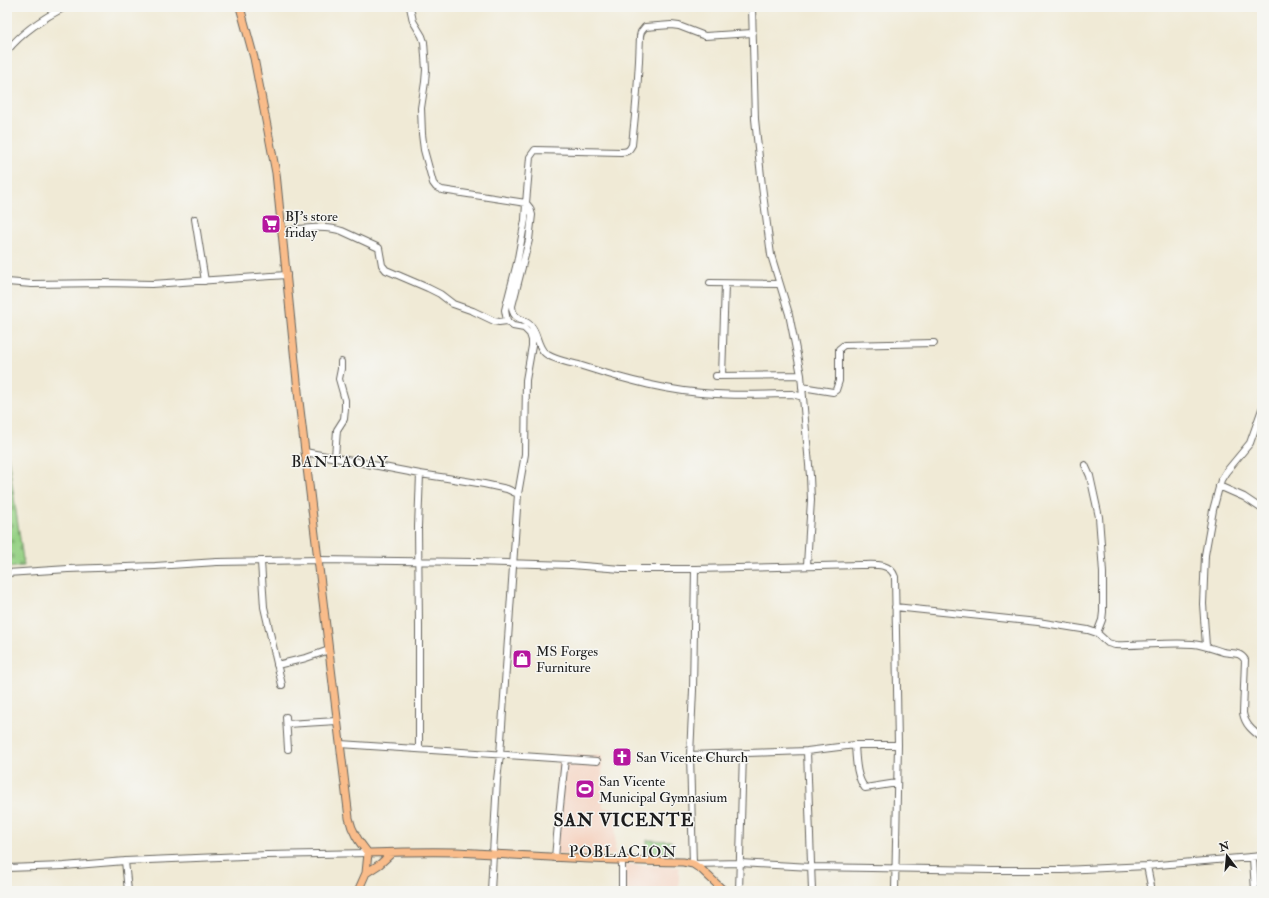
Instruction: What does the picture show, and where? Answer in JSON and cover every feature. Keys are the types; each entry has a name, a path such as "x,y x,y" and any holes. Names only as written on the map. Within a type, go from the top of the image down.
{"main road":[{"path":"240,7 254,58 276,173 305,452 350,825 359,842 368,853 366,873 358,891"},
{"path":"368,853 457,852 492,855 693,864 702,870 724,891"},
{"path":"366,873 380,864 392,853"}],"street":[{"path":"7,52 26,33 53,13 65,7"},
{"path":"410,7 413,21 424,42 426,70 421,108 422,134 424,150 432,183 442,190 526,203 530,208 532,215 530,234 512,311 516,317 531,326 534,330 540,348 549,356 611,376 667,389 717,394 792,394 803,397"},
{"path":"752,7 752,33 755,71 755,119 771,255 789,314 801,376 811,500 807,565"},
{"path":"490,891 518,494 525,454 526,380 532,346 530,334 524,328 513,326 507,321 505,310 517,263 525,220 530,157 535,150 621,152 628,151 630,149 632,145 640,62 640,36 645,27 671,25 679,26 705,36 752,33"},
{"path":"195,219 205,281"},
{"path":"282,231 306,228 337,229 342,231 379,248 382,265 386,270 436,292 453,304 494,321 507,321"},
{"path":"7,282 32,284 105,282 152,284 287,275"},
{"path":"710,282 724,284 780,284"},
{"path":"724,284 719,376 801,376"},
{"path":"802,387 833,392 836,390 840,349 844,345 934,343"},
{"path":"335,458 337,430 344,419 345,409 345,400 339,379 341,362"},
{"path":"1206,646 1204,611 1205,554 1208,533 1219,486 1226,472 1250,443 1262,409"},
{"path":"305,452 420,474 484,484 507,489 518,494"},
{"path":"1085,465 1090,476 1099,517 1101,544 1103,612 1102,620 1097,633"},
{"path":"419,749 418,512 420,474"},
{"path":"1219,486 1244,497 1262,509"},
{"path":"7,573 217,562 319,560 571,565 621,569 695,569 807,565 860,565 890,568 895,577 898,745 895,891"},
{"path":"261,562 264,607 282,685"},
{"path":"695,569 693,690 690,755 693,864 740,863 811,867 1056,870 1147,866 1253,858 1262,856"},
{"path":"895,607 1038,622 1088,630 1097,633 1108,643 1115,645 1133,646 1186,644 1206,646 1238,654 1245,660 1243,702 1244,718 1250,728 1262,738"},
{"path":"277,664 306,658 328,650"},
{"path":"286,717 288,749"},
{"path":"287,724 337,721"},
{"path":"340,744 597,760"},
{"path":"690,755 807,751 855,745 898,745"},
{"path":"855,745 857,769 862,784 865,788 897,783"},
{"path":"807,751 812,891"},
{"path":"739,891 743,753"},
{"path":"556,858 565,759"},
{"path":"7,868 267,855 368,853"},
{"path":"1253,858 1255,891"},
{"path":"125,861 128,891"},
{"path":"622,861 622,891"},
{"path":"1147,866 1152,891"}],"shaded area":[{"path":"559,754 602,756 603,808 616,808 615,855 553,854"},
{"path":"625,864 679,867 679,891 625,891"}],"green space":[{"path":"7,456 24,566 7,568"},
{"path":"647,840 671,841 670,853 647,852"}],"place":[{"name":"BJ's store friday","path":"271,224"},
{"name":"MS Forges Furniture","path":"522,659"},
{"name":"San Vicente Church","path":"622,757"},
{"name":"San Vicente Municipal Gymnasium","path":"585,789"}],"district":[{"name":"BANTAOAY","path":"340,461"},
{"name":"SAN VICENTE","path":"624,820"},
{"name":"POBLACION","path":"623,851"}]}
